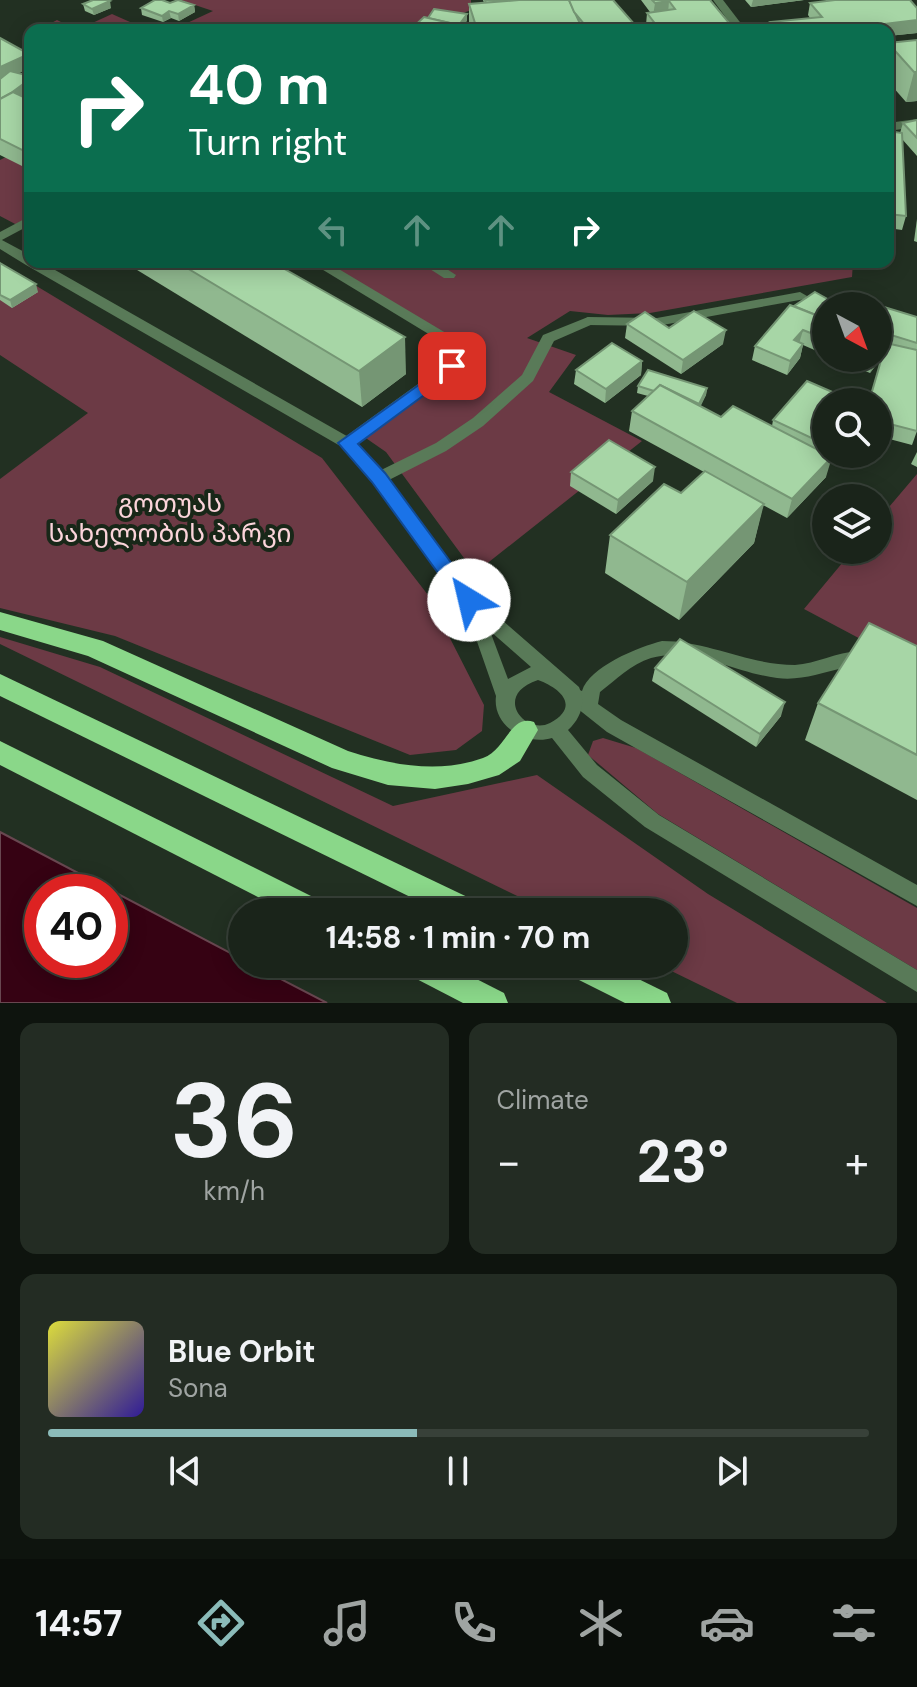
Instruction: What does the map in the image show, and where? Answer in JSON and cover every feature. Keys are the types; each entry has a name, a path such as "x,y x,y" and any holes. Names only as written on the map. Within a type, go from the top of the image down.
{"highway":[{"path":"0,621 94,648 341,760 378,773 416,780 446,778 479,770 509,756 525,730"},
{"path":"0,684 441,898"},
{"path":"0,752 287,898"},
{"path":"444,978 493,1003"},
{"path":"605,978 656,1003"}],"street":[{"path":"718,0 736,24"},
{"path":"894,126 917,123"},
{"path":"0,237 24,223"},
{"path":"0,243 24,258"},
{"path":"41,268 347,443 379,478 473,605 614,726 917,896"},
{"path":"327,268 456,345 459,355 452,366 347,443"},
{"path":"437,268 449,275"},
{"path":"379,478 441,447 478,422 528,378 548,338 588,321 657,322 800,296"},
{"path":"473,605 505,696 505,710 512,722 525,730 541,733 557,730 569,721 591,688 641,654 669,646 769,669 796,672 847,658 879,660 891,665"},
{"path":"505,696 511,684 523,676 538,673 553,676"},
{"path":"557,730 590,771 652,821 917,982"}],"green space":[{"path":"180,0 471,0 471,10 438,23 185,24 213,11"},
{"path":"112,14 134,24 90,24"},
{"path":"24,148 24,223 19,226 0,216 0,160"},
{"name":"გოთუას სახელობის პარკი","path":"0,264 322,458 428,595 484,705 482,731 456,750 410,755 115,636 0,608 0,479 88,413 0,355"},
{"path":"327,268 853,268 852,277 650,313 608,315 570,311 527,338 576,355 549,392 642,441 475,573 386,452 360,434 452,366 456,345"},
{"path":"917,474 917,669 804,609 841,564 892,564 892,503"},
{"path":"0,637 100,667 393,806 537,775 708,894 887,1003 737,1003 686,978 688,898 521,898 0,644"},
{"path":"603,738 636,748 917,908 917,970 658,814 588,755 593,741"}],"shaded area":[{"path":"0,832 80,874 24,874 24,978 128,978 128,899 228,952 228,978 279,978 327,1003 0,1003"}],"building":[{"path":"93,0 110,1 92,9 83,4"},
{"path":"155,0 170,3 178,0 194,5 178,14 169,11 162,16 141,8"},
{"path":"485,0 519,0 486,3"},
{"path":"569,0 580,24 475,23 469,4"},
{"path":"569,0 613,0 634,24 584,24"},
{"path":"652,0 710,0 730,24 655,24 647,13 675,9 669,1 655,3"},
{"path":"910,0 917,8 917,20 884,24 770,22 822,17 810,3"},
{"path":"434,9 467,14 460,24 428,18"},
{"path":"424,17 454,24 416,24"},
{"path":"0,38 24,51 24,56 0,67"},
{"path":"917,40 917,72 894,50 894,42"},
{"path":"10,71 24,74 24,83 0,99 0,79"},
{"path":"13,92 24,97 24,151 0,139 0,99"},
{"path":"917,120 917,138 903,123"},
{"path":"894,132 902,133 906,216 894,215"},
{"path":"0,263 36,284 10,300 0,295"},
{"path":"187,268 283,268 405,337 359,371"},
{"path":"812,294 812,313 794,306"},
{"path":"790,305 812,314 812,334 803,330 794,340 803,344 790,361 755,346"},
{"path":"892,309 917,317 917,343 892,335"},
{"path":"694,311 726,330 683,360 627,324 645,312 669,328"},
{"path":"612,343 642,361 606,389 576,370"},
{"path":"892,344 917,350 917,431 892,425 892,388 873,388 878,372 892,372"},
{"path":"648,370 707,388 699,404 660,385 654,391 638,386"},
{"path":"807,381 823,388 812,388 812,438 773,420"},
{"path":"660,385 721,417 733,406 812,447 812,468 822,468 792,499 632,411"},
{"path":"609,440 655,467 618,500 571,472"},
{"path":"705,471 764,504 687,582 610,535 664,484 681,493"},
{"path":"869,623 917,646 917,755 818,703"},
{"path":"680,639 785,702 760,734 655,668"}],"route":[{"path":"452,366 347,443 379,478 469,600"}]}
